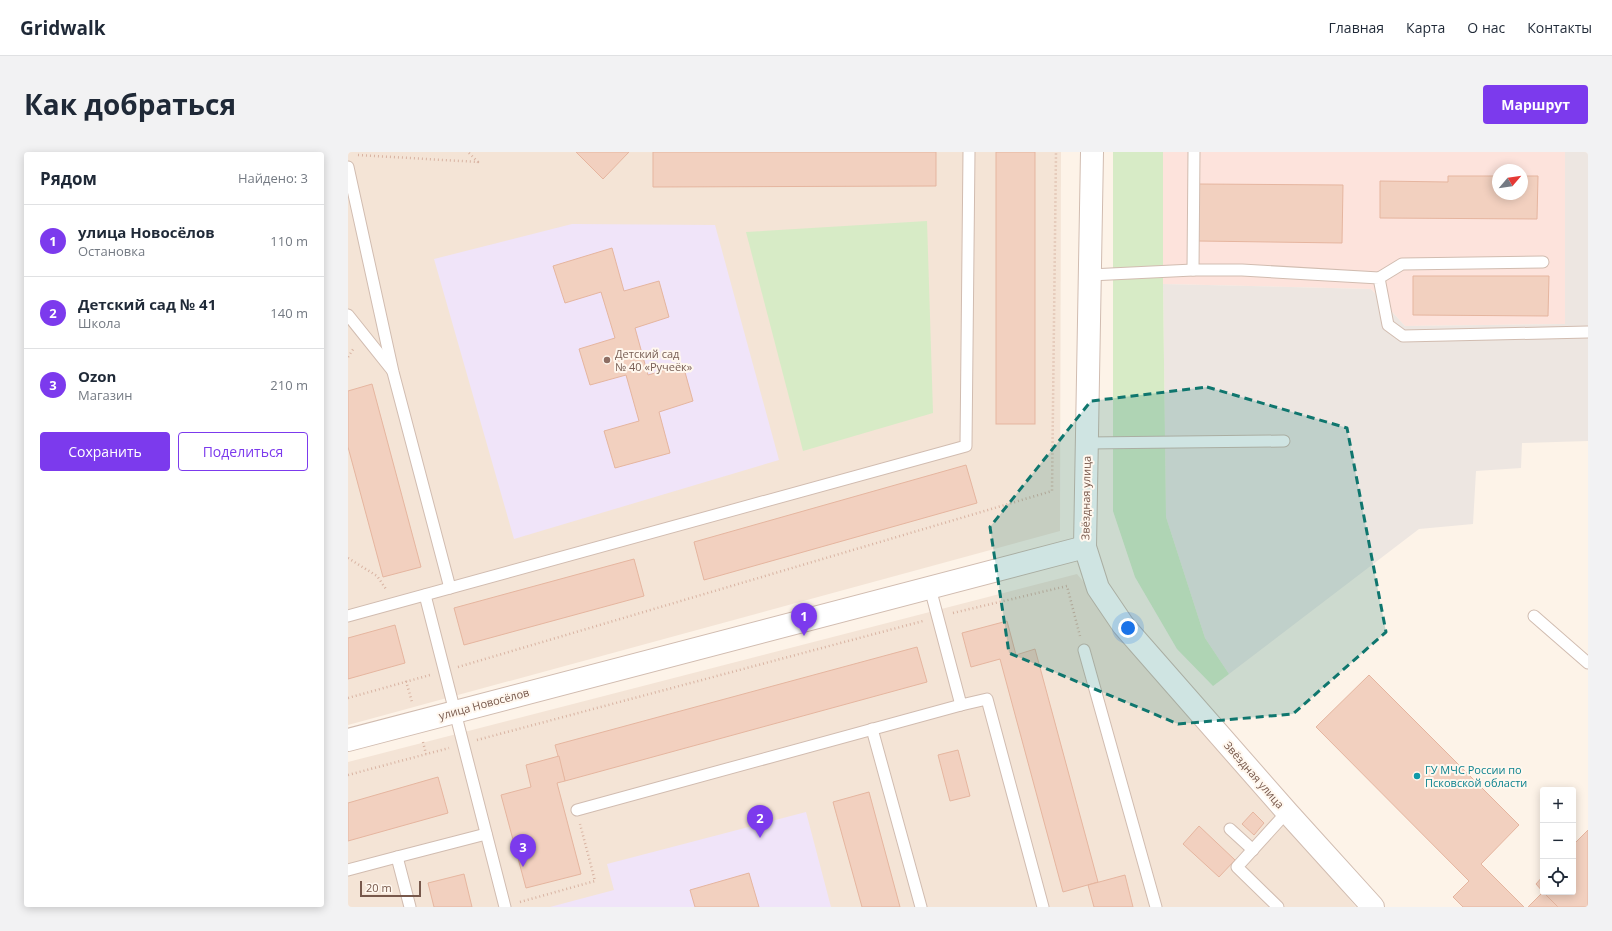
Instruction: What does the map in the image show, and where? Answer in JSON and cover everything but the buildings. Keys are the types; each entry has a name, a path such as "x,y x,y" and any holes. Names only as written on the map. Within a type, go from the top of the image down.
{"street":[{"name":"Звёздная улица","path":"1092,152 1085,547 1098,588 1123,625 1365,902"},
{"name":"улица Новосёлов","path":"348,740 1085,547"}],"lane":[{"path":"348,616 966,446 969,152"},
{"path":"1193,270 1194,152"},
{"path":"348,167 393,372 450,588"},
{"path":"1090,275 1193,270 1242,270 1379,278 1402,264 1542,262"},
{"path":"1379,278 1388,325 1403,336 1588,332"},
{"path":"348,315 393,372"},
{"path":"1087,443 1284,441"},
{"path":"930,588 961,705"},
{"path":"425,595 505,907"},
{"path":"1534,616 1588,663"},
{"path":"1084,650 1156,907"},
{"path":"577,810 987,699 1043,907"},
{"path":"872,729 921,907"},
{"path":"1278,907 1237,867 1287,812"},
{"path":"1230,829 1253,850"},
{"path":"348,870 486,834"},
{"path":"397,857 410,907"}],"path":[{"path":"356,154 478,162 468,152"},
{"path":"348,698 445,671 1052,491 1056,152"},
{"path":"348,558 377,576 397,603"},
{"path":"348,775 938,617 1067,586 1084,650"},
{"path":"505,907 595,881 577,810"}],"highlighted area":[{"path":"1207,387 1347,428 1386,632 1293,714 1178,724 1009,653 990,527 1091,401"}],"shaded area":[{"path":"348,152 1061,152 1060,531 348,725"},
{"path":"1163,152 1565,152 1565,324 1405,326 1371,289 1163,284"},
{"path":"1565,152 1588,152 1588,441 1522,443 1521,468 1476,471 1473,524 1419,529 1229,674 1205,638 1166,517 1163,284 1371,289 1405,326 1565,324"},
{"name":"Детский сад № 40 «Ручеёк»","path":"572,224 715,225 779,460 514,539 434,259"},
{"path":"1077,574 1356,907 348,907 348,762"},
{"path":"806,812 831,907 550,907 614,890 607,864"}],"green space":[{"path":"1113,152 1163,152 1166,517 1205,638 1229,674 1213,686 1177,649 1135,577 1113,511"},
{"path":"927,221 933,413 803,451 746,232"}],"place":[{"name":"Детский сад № 40 «Ручеёк»","path":"607,360"},
{"name":"улица Новосёлов","path":"804,636"},
{"name":"ГУ МЧС России по Псковской области","path":"1417,776"},
{"name":"Детский сад № 41","path":"760,838"},
{"name":"Ozon","path":"523,867"}]}
